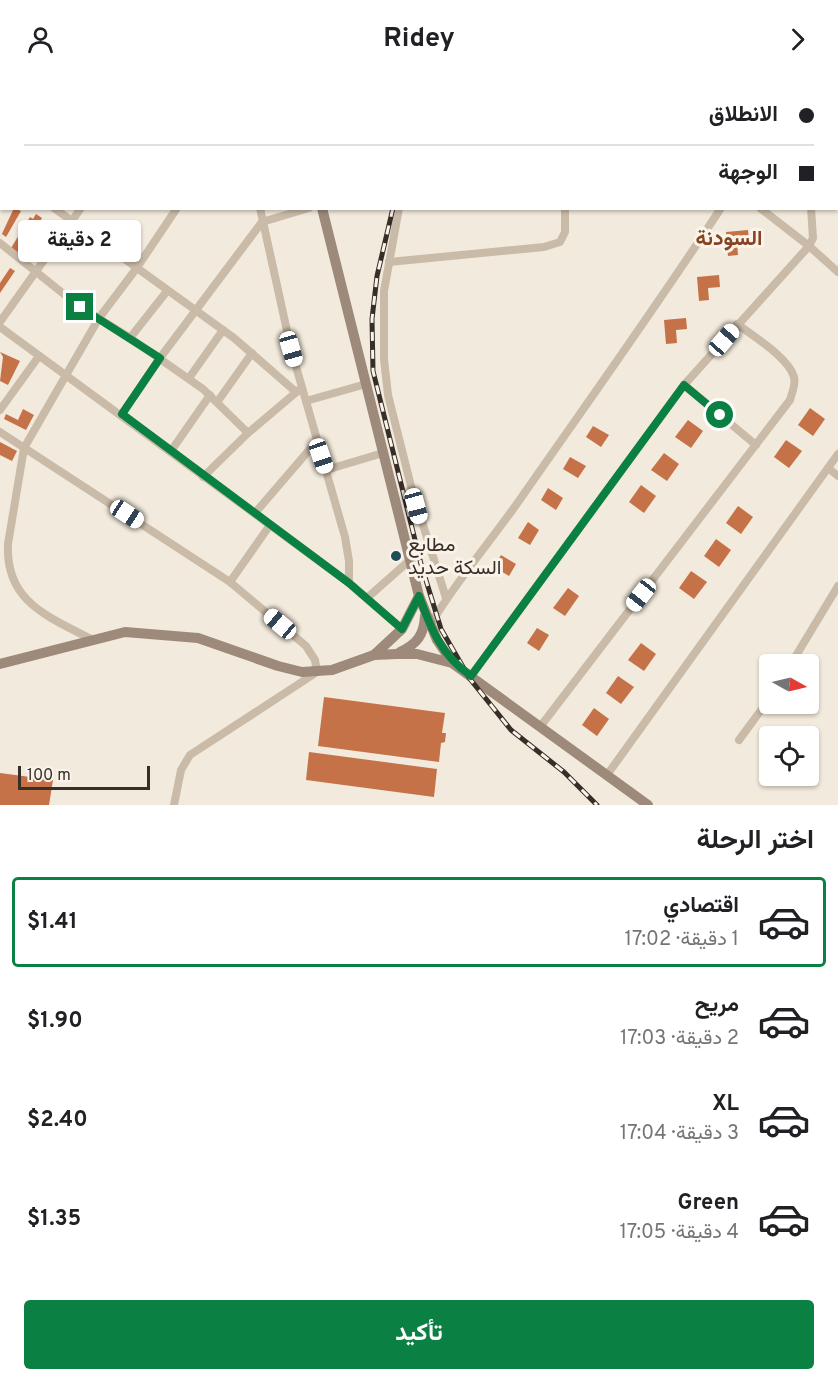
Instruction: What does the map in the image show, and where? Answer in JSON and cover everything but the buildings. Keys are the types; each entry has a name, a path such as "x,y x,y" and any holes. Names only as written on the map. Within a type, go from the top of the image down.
{"street":[{"path":"56,210 223,330 299,389"},
{"path":"80,210 34,271 0,324 39,356 122,414 203,477 349,583 402,629"},
{"path":"93,640 28,604 12,578 7,558 8,544 24,448 99,318 136,269 176,210"},
{"path":"260,210 299,389 306,401 345,537 350,561 349,583"},
{"path":"122,414 160,358 262,222 302,210"},
{"path":"322,210 419,596 430,625 452,663"},
{"path":"399,210 388,262 382,324 388,395 425,538 446,598"},
{"path":"388,262 544,247 560,242 565,232 565,210"},
{"path":"430,625 446,598 517,503 646,320 720,210"},
{"path":"763,210 838,272"},
{"path":"471,676 684,385 809,246 813,238 811,210"},
{"path":"0,244 80,307 189,378 218,401 248,433"},
{"path":"130,338 167,291"},
{"path":"540,726 790,400 795,384 794,374 777,354 738,324"},
{"path":"189,378 223,330"},
{"path":"218,401 252,353"},
{"path":"0,410 39,356"},
{"path":"306,401 366,384"},
{"path":"684,385 756,445"},
{"path":"203,477 248,433 299,389"},
{"path":"171,451 210,395"},
{"path":"0,432 230,582 306,646 315,660 317,672"},
{"path":"255,513 316,442"},
{"path":"326,470 383,453"},
{"path":"607,776 838,454"},
{"path":"828,468 838,476"},
{"path":"230,582 270,525"},
{"path":"367,598 410,560"},
{"path":"797,654 838,586"},
{"path":"374,656 402,629 419,596"},
{"path":"397,654 417,642 424,627 425,613"},
{"path":"0,664 125,632 198,638 278,666 317,672 342,667 374,656 417,654 452,663 648,805"},
{"path":"174,805 181,770 190,755 317,672"},
{"path":"739,740 759,713"}],"railway":[{"path":"393,210 377,276 372,319 373,371 421,564 441,629 470,679 511,730 564,772 597,805"}],"place":[{"name":"مطابع السكة حديد","path":"396,556"}],"district":[{"name":"السودنة","path":"729,238"}],"route":[{"path":"80,307 160,358 122,414 203,477 349,583 402,629 419,596 430,625 445,653 452,663 471,676 684,385 720,415"}]}
